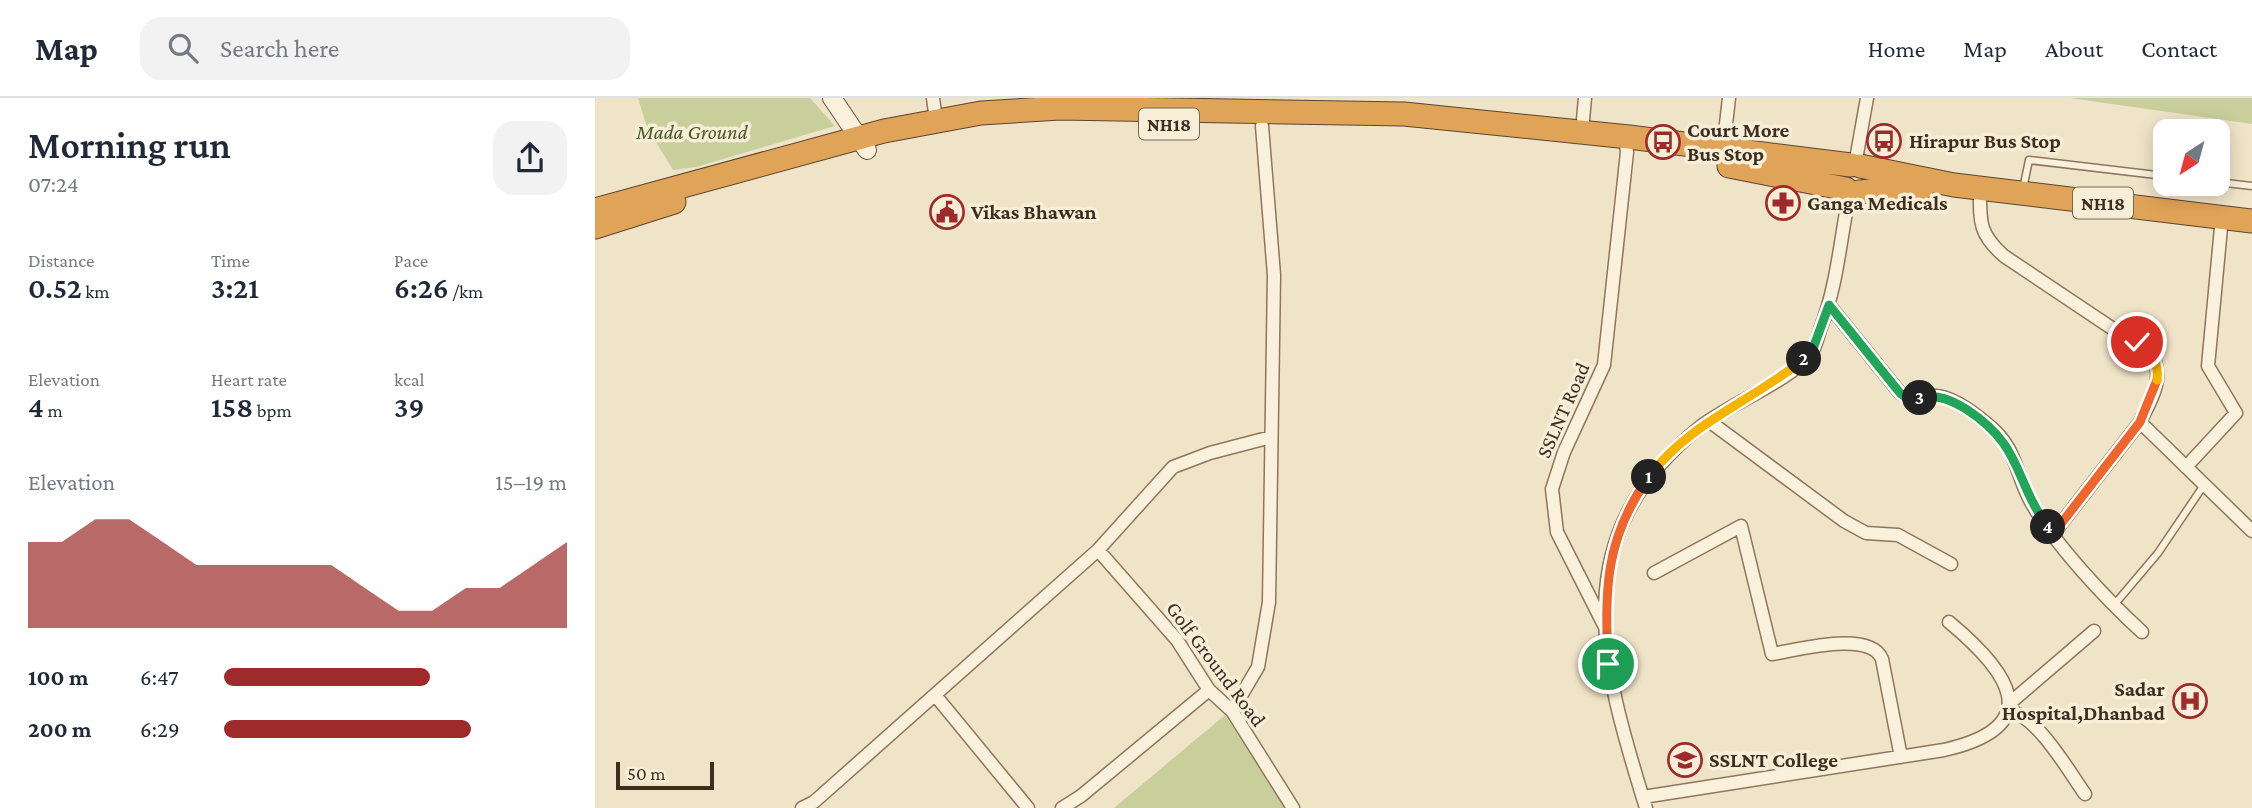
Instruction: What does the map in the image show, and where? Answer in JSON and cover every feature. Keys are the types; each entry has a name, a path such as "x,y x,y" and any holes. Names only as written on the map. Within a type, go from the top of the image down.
{"highway":[{"name":"NH18","path":"595,227 863,144 935,109 1060,108 1404,114 1583,131 1626,144 1851,190 1954,185"},
{"name":"NH18","path":"595,210 863,144 1043,122 1261,112 1429,130 1723,150 1855,165 1954,185 2252,221"},
{"path":"1851,190 1842,174 1855,165"}],"street":[{"path":"832,98 863,144"},
{"path":"1583,131 1585,98"},
{"path":"1723,150 1728,98"},
{"path":"1855,165 1867,98"},
{"path":"1232,711 1258,667 1269,602 1274,275 1261,112"},
{"name":"SSLNT Road","path":"1607,631 1557,531 1552,489 1560,461 1605,365 1626,144"},
{"path":"1980,188 1980,224 1986,240 2004,256 2152,355 2157,365 2157,384 2140,422 2053,534"},
{"path":"1851,190 1843,215 1837,278 1811,354 1709,421 1661,460 1629,507 1609,566 1605,597 1613,700 1645,802 1944,750 1975,741 2006,718 2010,707 2094,631"},
{"path":"2186,467 2236,413 2208,366 2222,217"},
{"path":"1829,305 1900,393 1914,400 1937,396 1948,400 2001,436 2018,464 2030,500 2053,534 2114,605 2143,632"},
{"path":"1709,421 1844,521 1866,533 1898,535 1951,564"},
{"path":"2140,422 2252,531"},
{"path":"802,808 814,802 1098,550 1173,467 1210,453 1271,437"},
{"path":"1654,573 1741,526 1772,654 1856,642 1876,649 1882,659 1901,757"},
{"name":"Golf Ground Road","path":"1098,550 1177,639 1209,690 1232,711 1293,808"},
{"path":"1949,622 1990,662 2010,707 2039,732 2085,794"},
{"path":"1062,808 1081,796 1209,690"},
{"path":"935,695 1028,808"}],"lane":[{"path":"2023,193 2029,160 2153,175"},
{"path":"2230,183 2252,186"},
{"path":"2114,605 2158,554 2204,485"}],"green space":[{"name":"Mada Ground","path":"638,98 810,98 835,126 696,167 673,170 647,127"},
{"path":"2070,98 2252,98 2252,124"},
{"path":"1225,715 1285,808 1114,808"}],"place":[{"name":"Hirapur Bus Stop","path":"1884,141"},
{"name":"Court More Bus Stop","path":"1663,142"},
{"name":"Ganga Medicals","path":"1783,203"},
{"name":"Vikas Bhawan","path":"947,212"},
{"name":"Sadar Hospital,Dhanbad","path":"2190,701"},
{"name":"SSLNT College","path":"1685,760"}],"route":[{"path":"1608,664 1605,597 1609,566 1617,535 1629,507 1661,460 1704,425 1793,369 1811,354 1829,305 1900,393 1914,400 1937,396 1948,400 1963,407 2001,436 2018,464 2030,500 2053,534 2140,422 2154,394 2157,365 2152,355 2137,342"}]}
